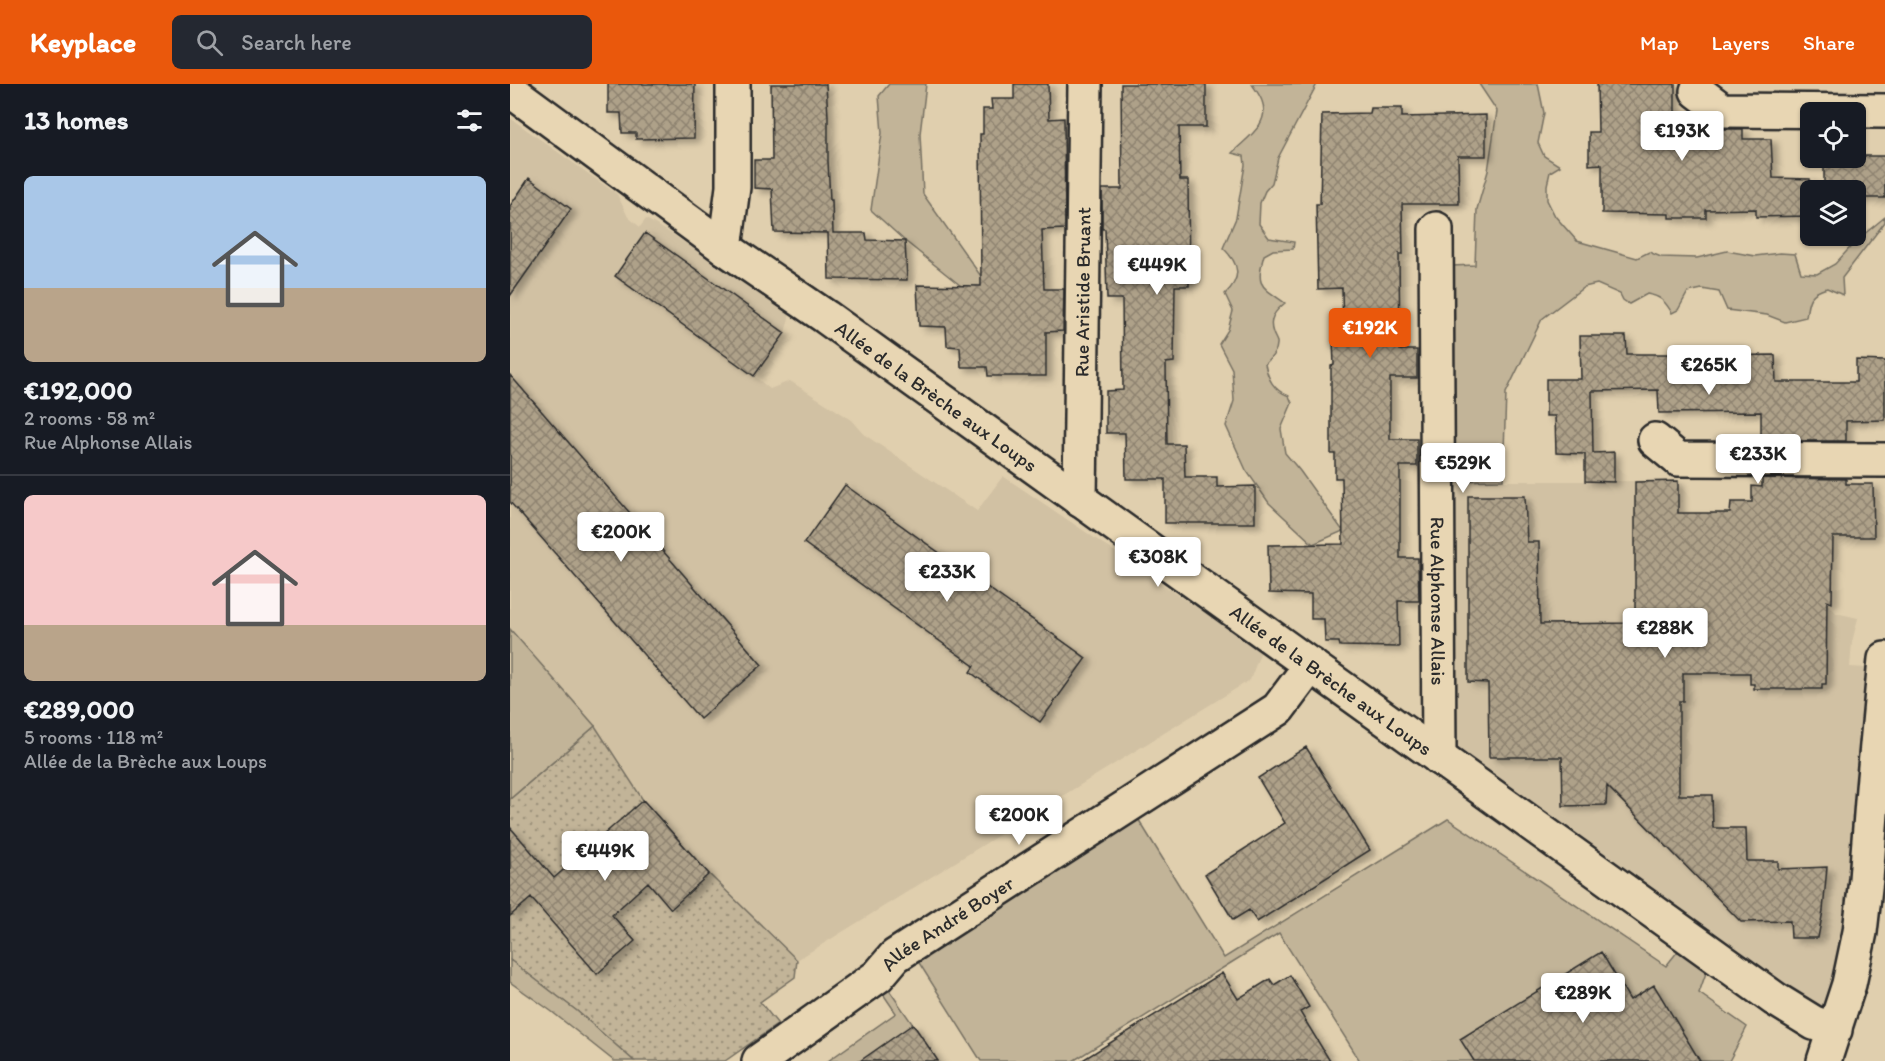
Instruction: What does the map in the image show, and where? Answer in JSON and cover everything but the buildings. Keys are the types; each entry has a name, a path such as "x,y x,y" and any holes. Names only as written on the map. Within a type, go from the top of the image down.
{"street":[{"path":"725,248 733,188 733,84"},
{"name":"Rue Aristide Bruant","path":"1080,500 1085,84"},
{"name":"Allée de la Brèche aux Loups","path":"510,90 725,248 825,317 1775,999 1814,1023 1835,1030"},
{"path":"1697,91 1722,110 1885,111"},
{"name":"Rue Alphonse Allais","path":"1436,229 1438,758"},
{"path":"1655,440 1678,459 1885,460"},
{"path":"1824,1061 1874,914 1885,659"},
{"name":"Allée André Boyer","path":"759,1061 878,976 895,956 1278,709 1311,665"}],"shaded area":[{"path":"889,84 926,84 920,134 923,194 1009,316 961,286 871,210 882,133 879,96"},
{"path":"1252,84 1317,84 1278,158 1272,183 1265,191 1260,203 1259,224 1269,238 1294,242 1293,249 1273,250 1264,255 1260,273 1265,289 1285,303 1275,312 1272,319 1271,324 1277,345 1274,354 1265,364 1272,383 1279,391 1289,396 1292,403 1281,429 1285,453 1343,531 1313,544 1269,503 1246,470 1226,426 1234,401 1232,369 1219,344 1228,330 1233,311 1225,294 1234,282 1237,271 1233,260 1223,248 1236,218 1245,165 1244,156 1232,153 1255,131 1263,117 1262,101"},
{"path":"1479,84 1538,84 1544,113 1538,143 1544,156 1560,166 1550,172 1547,200 1555,216 1577,241 1637,258 1649,252 1661,257 1697,258 1727,251 1755,256 1795,254 1801,273 1817,274 1835,264 1852,246 1866,246 1866,233 1885,217 1885,222 1842,278 1843,295 1827,288 1816,292 1810,298 1806,317 1785,322 1767,315 1727,310 1719,292 1702,289 1688,292 1678,310 1672,313 1662,300 1652,295 1647,294 1629,304 1620,294 1597,284 1584,287 1542,319 1506,393 1503,480 1453,481 1452,266 1475,265 1477,209 1488,171 1497,111"},
{"path":"510,118 617,194 628,217 640,227 646,219 672,234 790,314 785,333 754,376 770,389 790,381 852,420 865,435 977,511 1003,476 1261,651 1250,680 797,960 709,874 643,800 595,726 510,629"},
{"path":"1453,481 1678,481 1679,513 1730,513 1730,502 1743,502 1744,523 1822,596 1836,613 1858,618 1852,642 1850,667 1882,669 1835,1030 1439,758"},
{"path":"510,629 595,726 510,799"},
{"path":"595,726 643,800 709,874 797,960 795,977 760,1002 778,1024 725,1061 634,1061 577,1011 510,960 510,799"},
{"path":"1137,817 1224,958 1448,819 1666,966 1678,951 1707,970 1699,993 1747,1027 1729,1061 1360,1061 1279,933 1073,1061 981,1061 916,958"},
{"path":"510,960 577,1011 634,1061 614,1061 510,982"},
{"path":"889,990 938,1061 828,1061 896,1013 883,994"}]}
